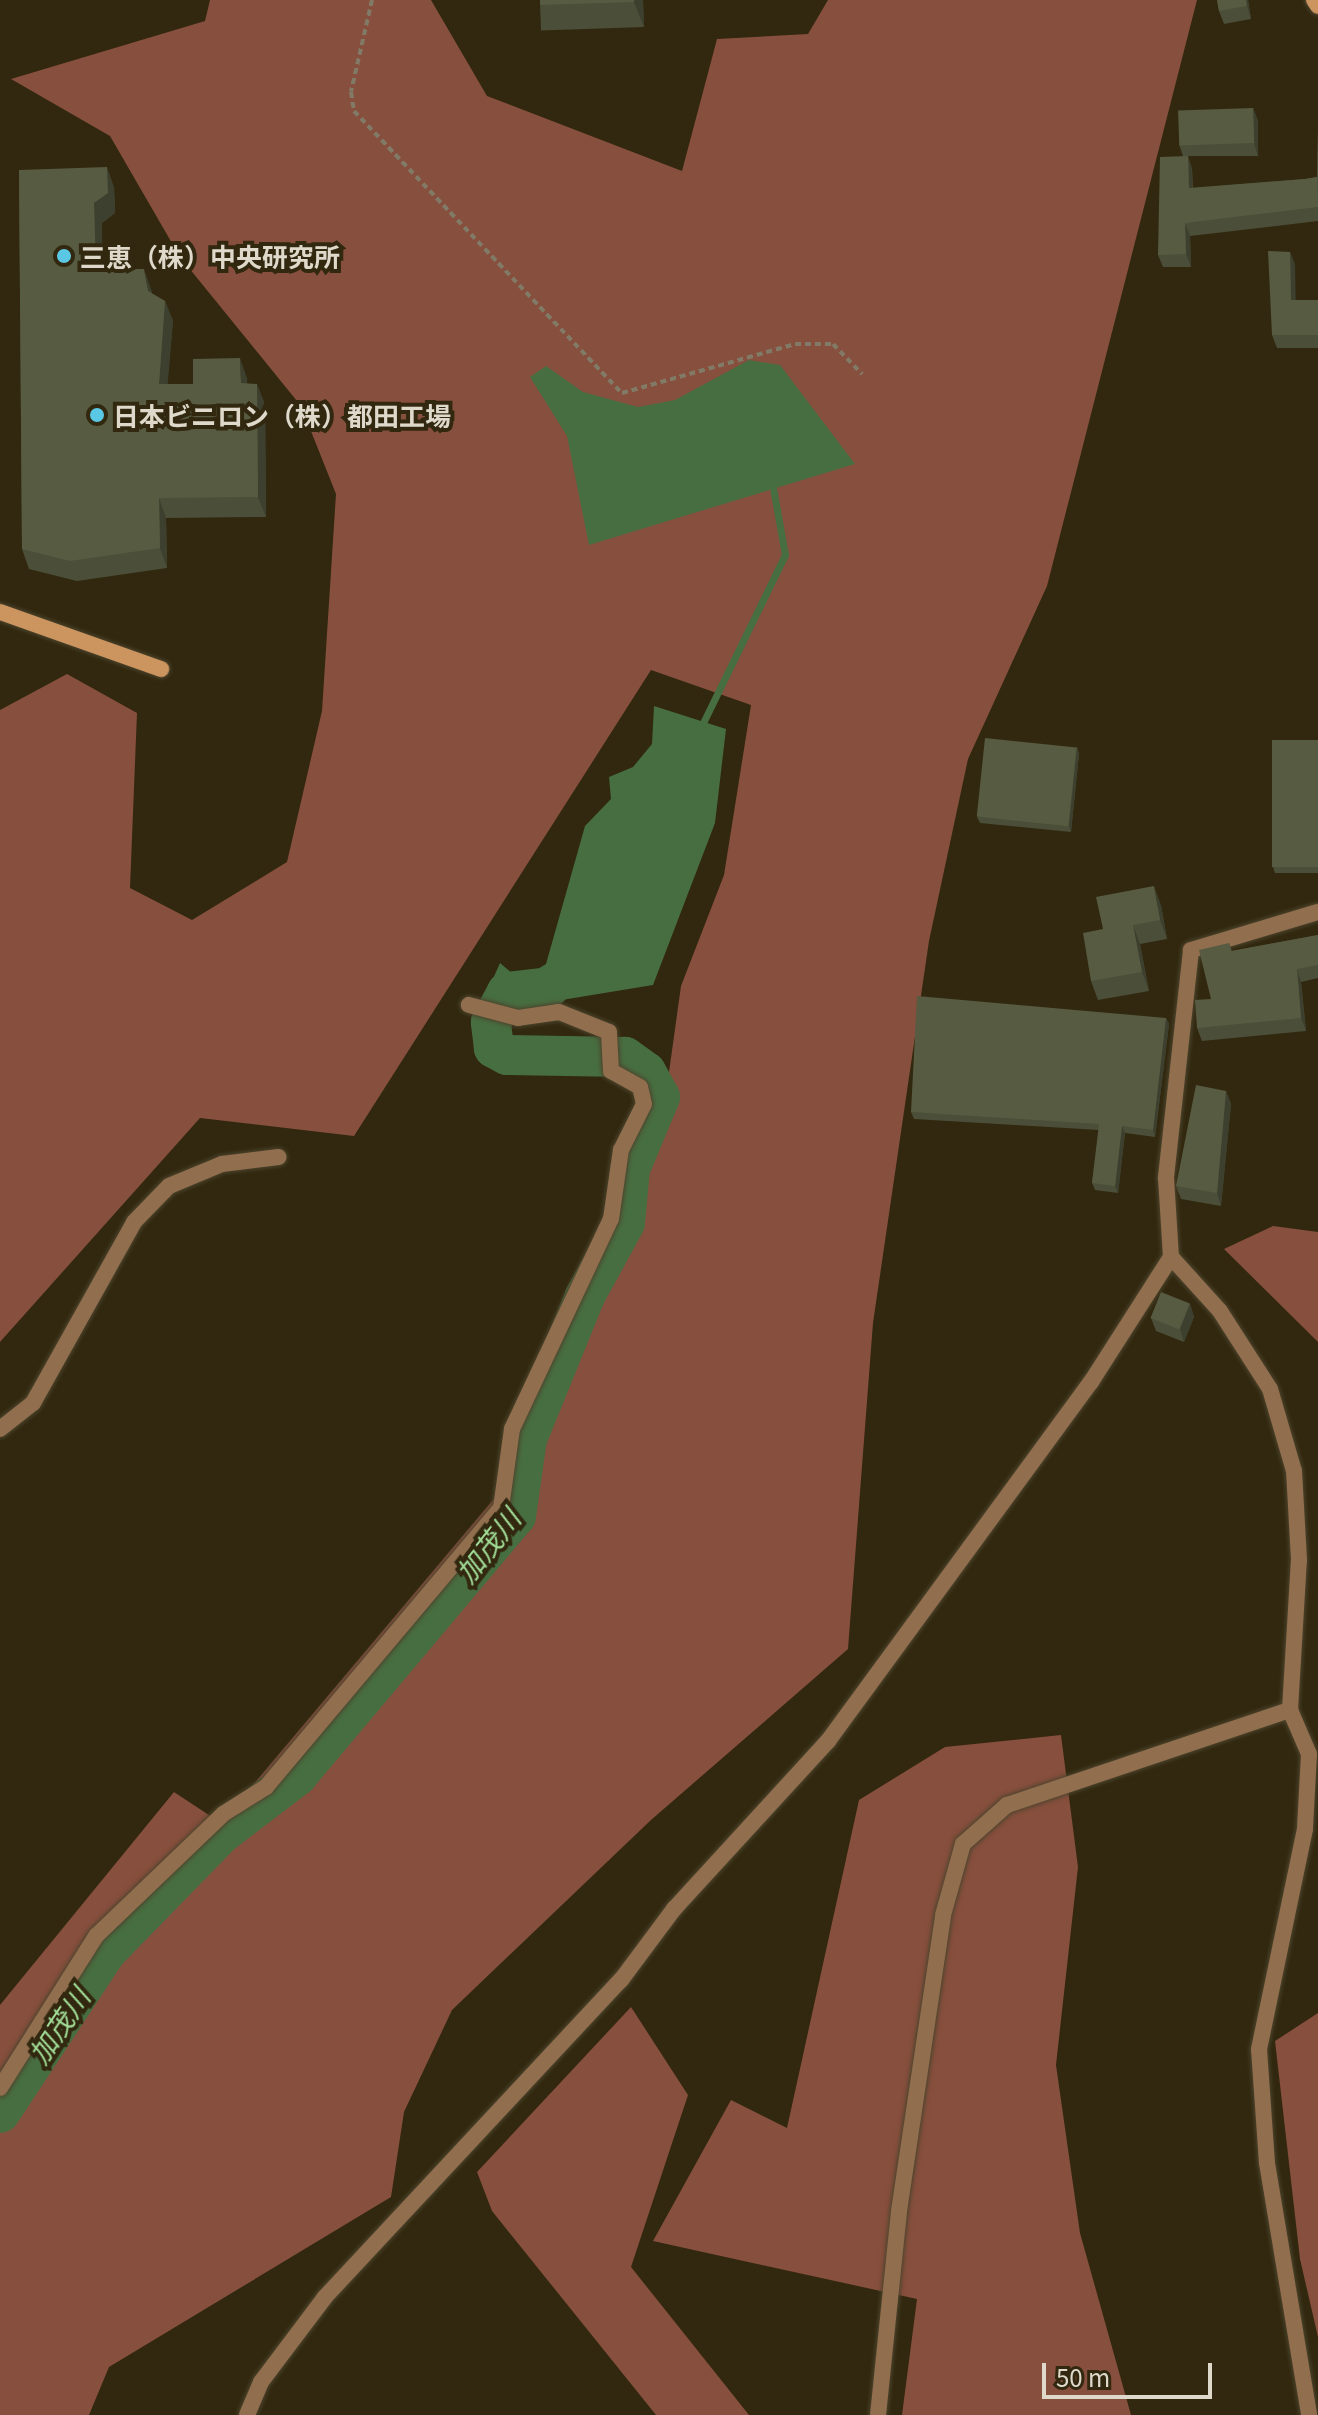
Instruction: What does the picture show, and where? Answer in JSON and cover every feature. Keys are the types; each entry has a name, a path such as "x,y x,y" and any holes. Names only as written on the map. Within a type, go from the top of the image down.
{"street":[{"path":"1314,0 1318,6"},
{"path":"0,612 161,669"},
{"path":"247,2415 261,2382 325,2297 621,1980 674,1909 828,1741 1091,1382 1171,1257 1166,1177 1191,950 1318,912"},
{"path":"0,2088 96,1936 223,1814 266,1787 501,1508 512,1429 611,1219 621,1150 644,1104 640,1087 611,1071 609,1032 559,1012 518,1018 469,1005"},
{"path":"0,1429 33,1403 134,1222 169,1186 222,1164 279,1157"},
{"path":"1171,1257 1220,1311 1270,1389 1294,1471 1299,1560 1290,1710 1309,1754 1305,1829 1259,2049 1267,2163 1309,2415"},
{"path":"878,2415 899,2211 943,1915 963,1844 1007,1805 1290,1710"}],"path":[{"path":"372,0 351,92 354,111 622,393 795,344 833,344 862,374"}],"shaded area":[{"path":"210,0 431,0 487,96 682,171 717,39 808,34 828,0 1197,0 1047,586 968,759 929,941 873,1323 848,1649 651,1820 452,2010 404,2112 391,2197 109,2367 89,2415 0,2415 0,2005 174,1792 221,1823 493,1500 625,1216 664,1108 681,986 724,875 751,705 651,670 354,1136 200,1118 0,1342 0,710 67,674 137,713 130,888 192,920 287,862 322,711 336,494 301,406 180,257 110,136 11,79 205,21"},
{"path":"749,360 780,365 855,464 589,545 567,436 530,377 546,366 583,392 638,407 675,400"},
{"path":"654,706 726,729 715,823 653,985 519,1007 484,999 500,963 520,980 546,964 585,826 611,799 609,777 633,767 652,744"},
{"path":"1273,1226 1318,1232 1318,1342 1224,1249"},
{"path":"1061,1735 1078,1867 1056,2065 1080,2233 1131,2415 902,2415 917,2299 653,2241 731,2100 787,2128 859,1800 945,1747"},
{"path":"631,2007 688,2095 631,2267 749,2415 656,2415 492,2211 477,2172"},
{"path":"1318,2013 1318,2337 1300,2259 1275,2041"}],"building":[{"path":"540,0 634,0 634,2 540,5"},
{"path":"1217,0 1246,0 1247,6 1219,11"},
{"path":"1253,108 1254,143 1179,146 1178,111"},
{"path":"1317,129 1318,207 1185,223 1186,254 1158,255 1160,157 1188,156 1189,188 1317,177"},
{"name":"日本ビニロン（株）都田工場","path":"107,167 108,193 94,203 96,269 144,269 148,291 165,301 159,384 193,384 193,359 240,358 241,383 257,384 258,497 159,498 160,548 70,561 22,549 19,170"},
{"path":"1268,251 1290,252 1291,300 1318,300 1318,335 1272,335"},
{"path":"985,738 1076,748 1068,826 977,817"},
{"path":"1272,740 1318,740 1318,867 1272,867"},
{"path":"1154,886 1160,920 1133,925 1142,972 1091,981 1083,933 1103,929 1096,897"},
{"path":"1318,935 1318,965 1297,969 1301,1018 1197,1028 1195,1000 1211,999 1199,950 1229,943 1231,951"},
{"path":"917,996 1166,1018 1153,1130 1122,1126 1115,1186 1092,1183 1099,1124 911,1112"},
{"path":"1196,1085 1226,1091 1217,1193 1176,1186"},
{"path":"1161,1292 1190,1304 1179,1330 1151,1318"}],"waterway":[{"path":"700,729 785,555 772,482"},
{"name":"加茂川","path":"0,2113 107,1951 221,1834 297,1776 516,1516 527,1439 585,1296 625,1223 630,1169 660,1097 646,1072 625,1057 507,1055 494,1048 491,1022 507,992 550,987"}],"place":[{"name":"三恵（株）中央研究所","path":"64,256"},
{"name":"日本ビニロン（株）都田工場","path":"97,415"}]}
